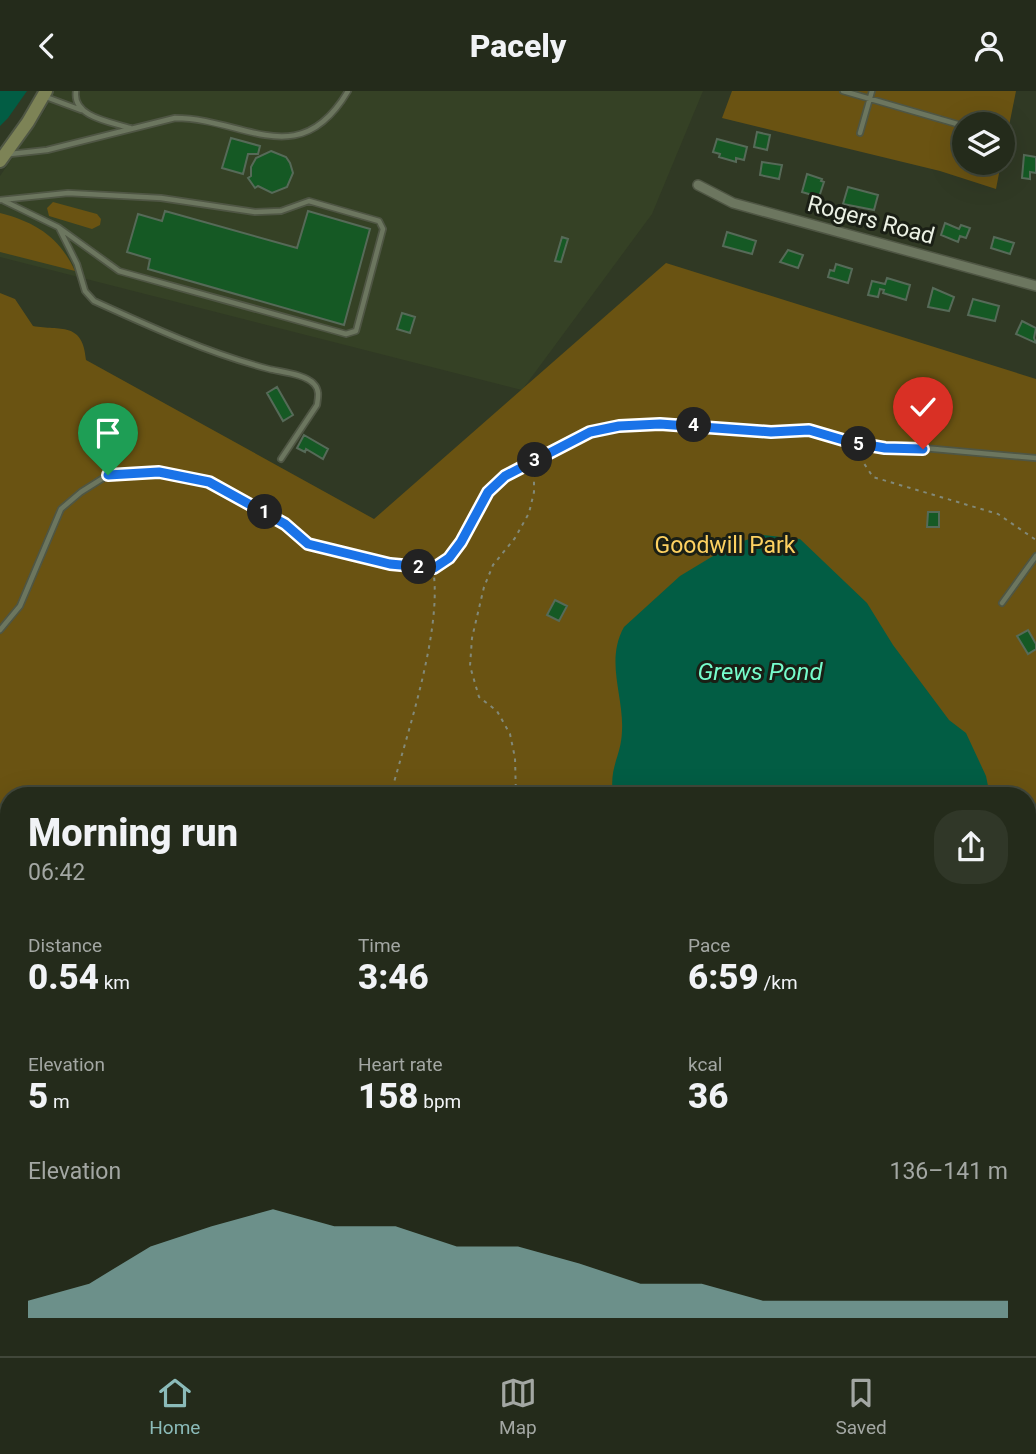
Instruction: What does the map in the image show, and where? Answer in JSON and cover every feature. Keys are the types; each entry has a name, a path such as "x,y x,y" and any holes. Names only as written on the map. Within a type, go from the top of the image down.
{"main road":[{"path":"3,157 45,94"}],"street":[{"name":"Rogers Road","path":"698,185 733,203 1035,283"}],"lane":[{"path":"76,91 76,102 81,110"},
{"path":"3,157 47,150 164,120 192,118 267,137 299,135 335,112 348,91"},
{"path":"844,91 952,122"},
{"path":"860,133 872,91"},
{"path":"45,94 102,120 131,128"},
{"path":"68,194 161,198 255,212 281,211 309,201 380,221 383,229 356,331 346,334 119,271 58,227 2,200 68,194"},
{"path":"58,227 77,264 85,291 94,301 190,344 314,384 319,395 317,405 281,459"},
{"path":"0,629 20,606 61,509 108,475 159,472 209,482 285,524 308,544 390,564 434,568 449,558 461,542 488,492 505,476 590,432 619,426 660,424 771,432 809,430 850,442 885,448 1036,459"},
{"path":"1002,603 1036,556"}],"path":[{"path":"850,442 873,477 998,514 1036,540"},
{"path":"516,787 515,758 510,734 497,711 479,697 470,666 472,638 484,587 493,565 515,538 529,513 534,492 534,461"},
{"path":"391,787 423,670 431,628 434,568"}],"shaded area":[{"path":"53,91 703,91 652,214 522,390 0,257 0,176 45,110"}],"green space":[{"path":"732,91 1016,91 1012,112 952,112 952,175 722,118"},
{"path":"952,175 999,175 996,189"},
{"path":"53,202 97,214 101,219 100,225 92,229 49,216 47,208"},
{"path":"0,213 25,221 45,233 62,249 75,271 0,252"},
{"name":"Goodwill Park","path":"666,263 1036,379 1036,787 0,787 0,293 15,299 33,326 75,333 84,348 86,360 374,519"}],"water":[{"path":"0,91 27,91 0,126"},
{"name":"Grews Pond","path":"763,535 800,539 867,603 893,645 949,720 966,733 986,776 988,787 612,787 622,731 616,653 624,627 680,576 733,544"}],"building":[{"path":"757,132 770,135 767,150 754,147"},
{"path":"231,138 260,146 258,154 248,154 243,174 222,168"},
{"path":"717,139 747,147 744,160 736,158 736,162 719,157 720,154 713,152"},
{"path":"271,151 286,157 293,173 287,187 272,193 258,186 255,188 248,178 256,158"},
{"path":"1024,155 1036,157 1036,173 1030,172 1030,179 1022,178"},
{"path":"762,162 782,165 779,179 760,175"},
{"path":"807,174 824,182 819,197 802,192"},
{"path":"848,187 878,195 874,210 843,204"},
{"path":"165,211 297,248 308,211 370,229 344,325 148,269 150,259 127,252 138,214 162,221"},
{"path":"945,223 959,229 961,225 970,228 966,238 960,236 958,242 941,235"},
{"path":"727,232 756,241 752,254 723,246"},
{"path":"562,237 568,239 561,262 555,261"},
{"path":"994,237 1014,243 1010,254 991,248"},
{"path":"788,250 803,255 798,268 780,262"},
{"path":"836,264 852,269 848,283 828,277"},
{"path":"887,278 910,285 906,300 883,293 884,290 880,289 878,297 868,295 872,281 885,284"},
{"path":"933,288 954,297 949,311 928,307"},
{"path":"973,299 999,306 995,321 968,315"},
{"path":"402,313 415,317 410,333 397,329"},
{"path":"1022,321 1036,328 1036,343 1016,334"},
{"path":"277,387 293,415 283,421 267,393"},
{"path":"304,435 328,449 323,459 306,449 305,452 297,448"},
{"path":"928,512 939,512 939,527 927,527"},
{"path":"555,600 567,606 559,621 547,615"},
{"path":"1028,630 1036,649 1028,654 1017,636"}],"route":[{"path":"108,475 159,472 209,482 285,524 308,544 390,564 434,568 449,558 461,542 488,492 505,476 590,432 619,426 660,424 771,432 809,430 850,442 885,448 923,449"}]}
